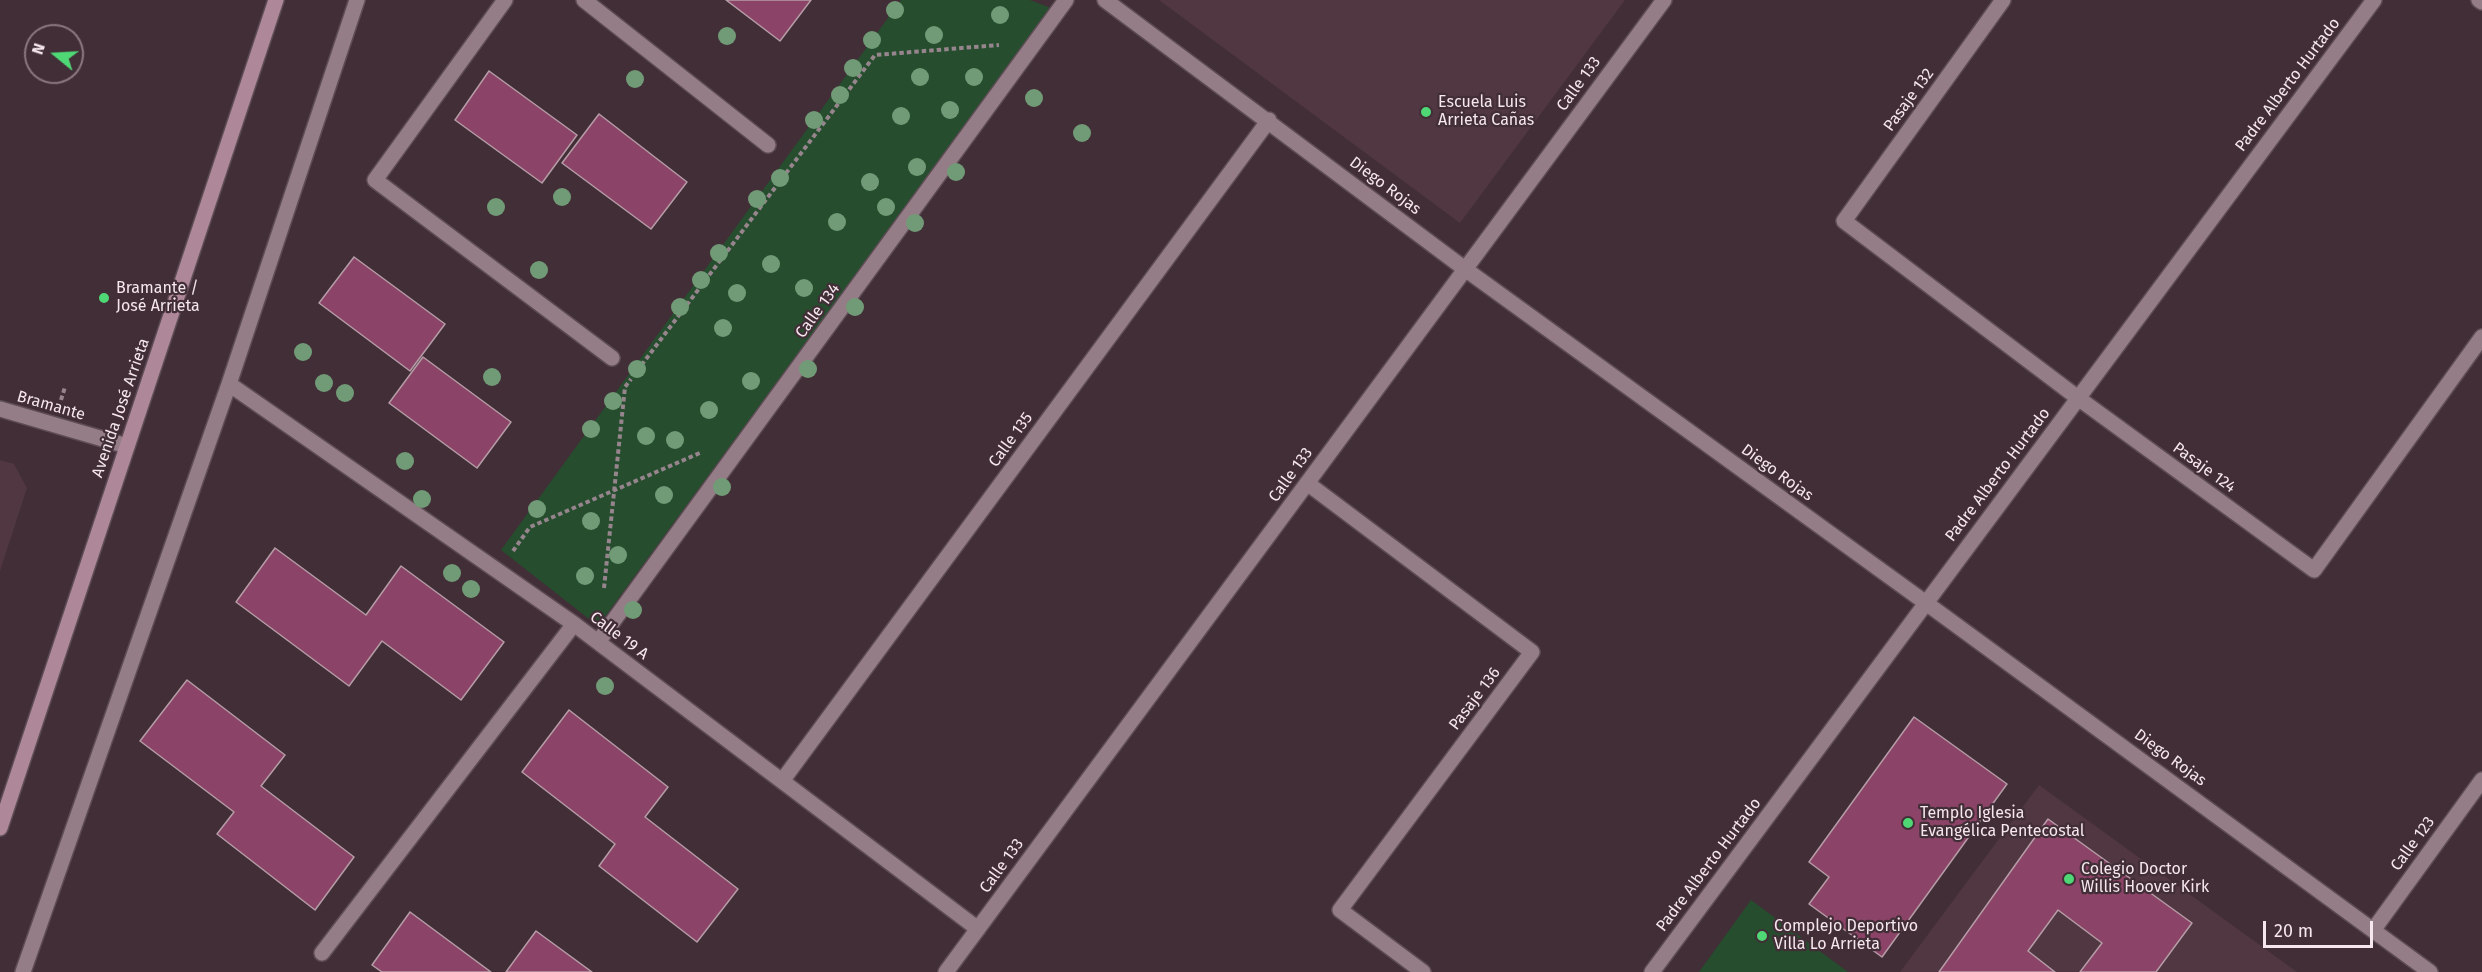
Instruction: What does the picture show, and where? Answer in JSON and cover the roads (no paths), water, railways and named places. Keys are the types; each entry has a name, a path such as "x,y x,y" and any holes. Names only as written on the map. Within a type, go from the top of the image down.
{"main road":[{"name":"Avenida José Arrieta","path":"0,828 276,0"}],"street":[{"path":"23,972 229,384 357,0"},
{"path":"505,0 375,180 612,358"},
{"path":"584,0 768,145"},
{"name":"Calle 134","path":"598,642 1066,0"},
{"name":"Diego Rojas","path":"1105,0 1269,120 1465,269 2430,972"},
{"name":"Calle 133","path":"947,972 1664,0"},
{"name":"Pasaje 132","path":"1844,221 2003,0"},
{"name":"Padre Alberto Hurtado","path":"1652,972 2374,0"},
{"name":"Calle 135","path":"782,781 1269,120"},
{"name":"Pasaje 124","path":"1844,221 2078,398 2314,570 2482,337"},
{"name":"Calle 19 A","path":"229,384 574,624 978,929"},
{"name":"Bramante","path":"0,409 128,446"},
{"name":"Pasaje 136","path":"1307,483 1533,652 1340,910 1423,972"},
{"path":"322,953 574,624"},
{"name":"Calle 123","path":"2374,929 2482,780"}],"place":[{"name":"Escuela Luis Arrieta Cañas","path":"1426,112"},
{"name":"Bramante / José Arrieta","path":"104,298"},
{"name":"Templo Iglesia Evangélica Pentecostal","path":"1908,823"},
{"name":"Colegio Doctor Willis Hoover Kirk","path":"2069,879"},
{"name":"Complejo Deportivo Villa Lo Arrieta","path":"1762,936"}]}
